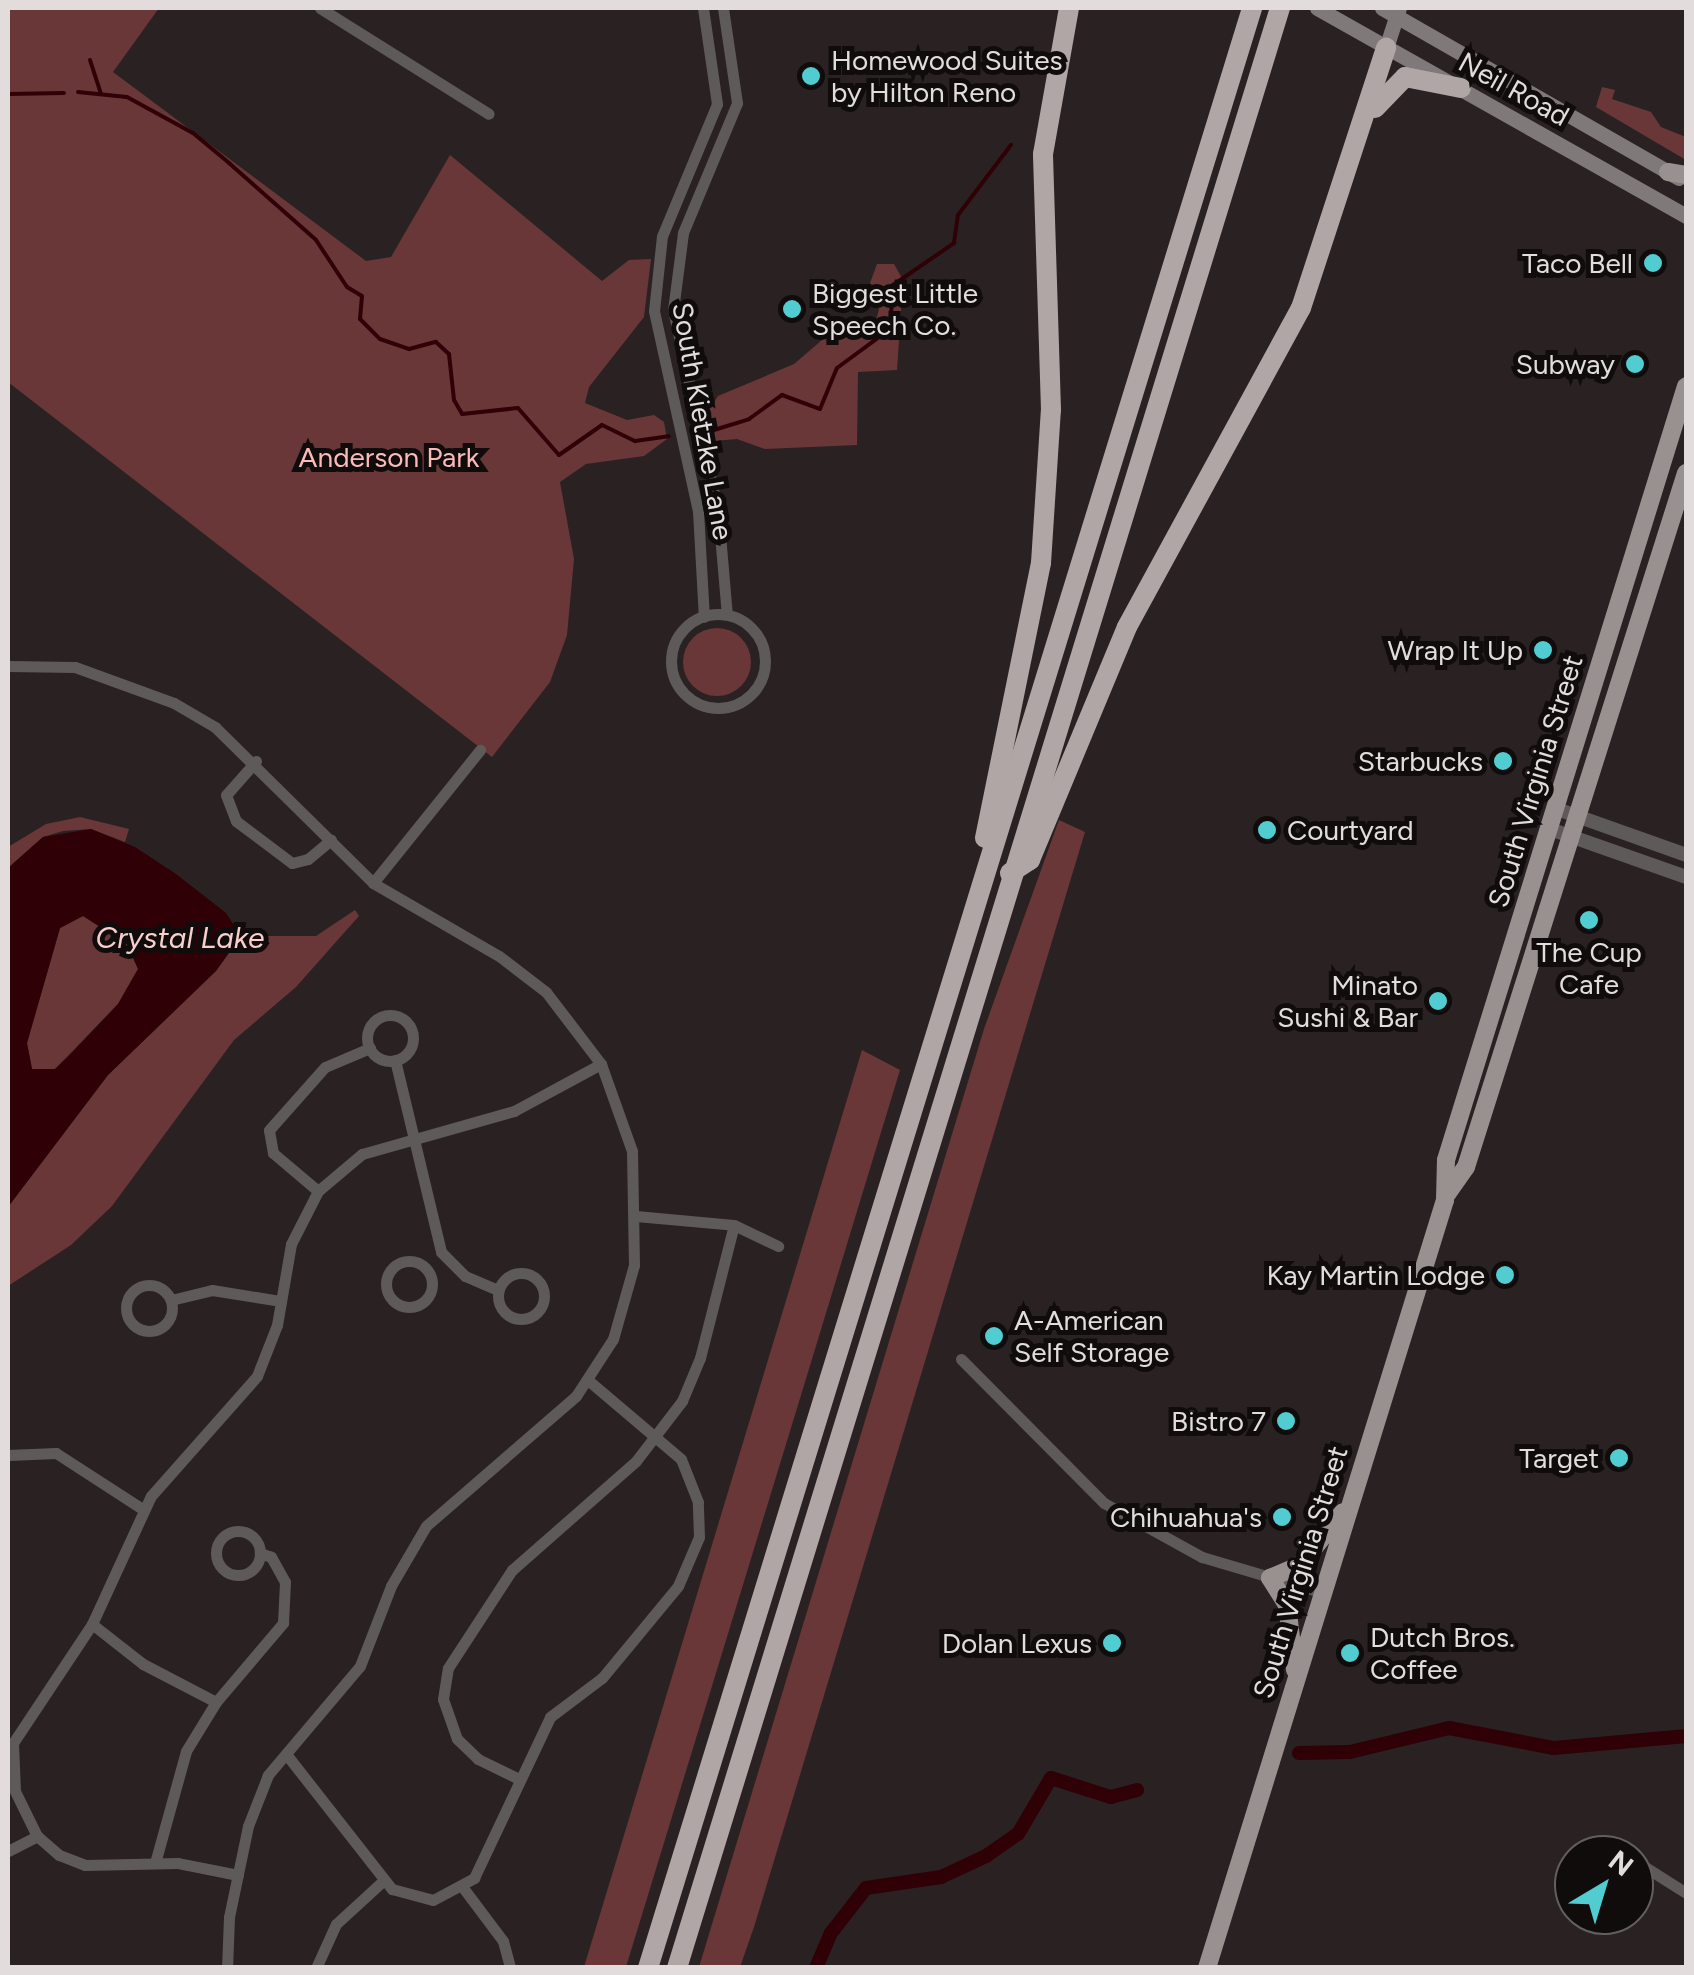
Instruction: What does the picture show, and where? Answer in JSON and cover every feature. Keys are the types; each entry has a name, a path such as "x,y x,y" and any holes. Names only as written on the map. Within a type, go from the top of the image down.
{"highway":[{"path":"984,865 987,806 1041,564 1050,410 1042,154 1069,8"},
{"path":"648,1968 984,865 1252,8"},
{"path":"676,1968 1010,873 1278,15"},
{"path":"1010,873 1030,860 1127,627 1301,308 1368,118 1386,48"},
{"path":"1368,118 1405,77 1461,88"}],"main road":[{"name":"Neil Road","path":"1317,8 1686,216"},
{"name":"Neil Road","path":"1392,10 1678,174 1686,183"},
{"path":"1386,48 1392,10"},
{"name":"South Virginia Street","path":"1448,1194 1446,1160 1686,386"},
{"name":"South Virginia Street","path":"1206,1968 1448,1194 1466,1167 1686,472"},
{"path":"1296,1682 1290,1616 1270,1578 1300,1564 1350,1504"}],"street":[{"path":"320,8 489,114"},
{"name":"South Kietzke Lane","path":"703,8 717,104 662,236 654,311 698,512 704,617"},
{"name":"South Kietzke Lane","path":"723,8 736,102 683,233 673,310 718,511 727,615"},
{"path":"727,615 760,640 765,664 754,692 720,708 693,700 673,674 680,634 704,617 727,615"},
{"path":"8,666 50,664 98,674 196,715 256,762 374,883 523,972 565,1012 601,1064 632,1152 636,1216 630,1292 589,1381 426,1526 396,1576 360,1666 286,1754 252,1810 238,1875 227,1968"},
{"path":"374,883 480,750"},
{"path":"256,762 226,795 236,821 292,863 308,859 330,840"},
{"path":"1556,810 1686,855"},
{"path":"1550,829 1686,877"},
{"path":"370,1048 367,1033 377,1018 403,1018 413,1042 394,1060"},
{"path":"318,1191 273,1152 269,1130 325,1067 370,1048 394,1060 446,1260 498,1290"},
{"path":"238,1875 155,1863 85,1865 59,1855 37,1836 10,1776 13,1743 92,1624 144,1510 250,1386 268,1352 291,1244 318,1191 362,1154 514,1111 601,1064"},
{"path":"636,1216 734,1224 778,1246"},
{"path":"520,1779 478,1759 457,1739 443,1700 448,1668 519,1562 658,1436 692,1382 734,1224"},
{"path":"428,1272 446,1260"},
{"path":"410,1261 428,1272 432,1285 424,1301 408,1307 392,1300 386,1283 393,1267 410,1261"},
{"path":"528,1274 542,1287 542,1306 517,1319 501,1309 498,1290 510,1275 528,1274"},
{"path":"157,1286 171,1300 170,1319 155,1331 129,1322 126,1302 138,1288 157,1286"},
{"path":"171,1300 212,1290 280,1301"},
{"path":"961,1359 1104,1503 1167,1542 1324,1593"},
{"path":"286,1754 383,1880 418,1899 464,1889 482,1866 550,1716 602,1678 678,1586 694,1555 700,1521 694,1486 658,1436 589,1381"},
{"path":"8,1455 56,1452 144,1510"},
{"path":"239,1530 256,1538 260,1553 257,1565 242,1575 224,1570 215,1554 222,1536 239,1530"},
{"path":"155,1863 174,1777 216,1702 283,1623 285,1582 271,1557 260,1553"},
{"path":"92,1624 143,1664 216,1702"},
{"path":"8,1850 37,1836"},
{"path":"1654,1873 1686,1893"},
{"path":"316,1968 336,1924 383,1880"},
{"path":"464,1889 503,1941 510,1968"}],"green space":[{"name":"Anderson Park","path":"8,8 159,8 113,72 366,261 391,257 450,155 602,281 629,260 651,259 644,317 589,387 585,403 627,420 654,415 664,422 667,439 644,456 586,464 560,482 574,559 567,635 550,682 492,757 8,382"},
{"path":"1602,87 1615,90 1612,99 1651,112 1661,127 1686,137 1686,160 1596,107"},
{"path":"877,264 894,264 903,280 897,370 858,372 857,445 765,449 737,439 714,441 708,411 718,396 794,364 829,334 868,329 876,321 879,309 870,283"},
{"path":"717,628 730,630 741,638 749,649 749,675 741,686 730,694 717,696 704,694 693,686 685,675 683,662 685,649 693,638 704,630"},
{"path":"80,817 129,829 125,842 91,829 63,831 43,837 8,868 8,847 46,824"},
{"path":"1059,820 1085,832 754,1927 740,1967 699,1967 984,1029"},
{"path":"355,910 359,916 296,987 234,1040 112,1206 71,1245 8,1286 8,1207 108,1075 216,971 241,936 316,936"},
{"path":"83,916 127,944 138,969 118,1004 55,1069 32,1069 27,1043 60,928"},
{"path":"862,1050 900,1070 626,1967 584,1967"}],"water":[{"name":"Crystal Lake","path":"91,829 135,847 226,913 241,936 216,971 108,1075 8,1207 8,868 43,837","holes":["83,916 127,944 138,969 118,1004 55,1069 32,1069 27,1043 60,928"]}],"waterway":[{"path":"90,60 101,93"},
{"path":"78,92 127,97 193,133 229,163 316,240 347,287 362,296 360,319 380,339 409,349 436,342 449,354 454,400 462,414 518,408 559,455 602,425 635,441 669,436"},
{"path":"8,94 64,93"},
{"path":"714,430 749,419 782,395 820,409 837,368 890,329 893,285 954,243 958,215 1011,145"},
{"path":"1299,1753 1350,1752 1449,1728 1554,1748 1686,1736"},
{"path":"816,1968 831,1933 866,1888 941,1877 986,1856 1018,1834 1051,1778 1111,1797 1137,1790"}],"place":[{"name":"Homewood Suites by Hilton Reno","path":"811,76"},
{"name":"Taco Bell","path":"1653,263"},
{"name":"Biggest Little Speech Co.","path":"792,309"},
{"name":"Subway","path":"1635,364"},
{"name":"Wrap It Up","path":"1543,650"},
{"name":"Starbucks","path":"1503,761"},
{"name":"Courtyard","path":"1267,830"},
{"name":"The Cup Cafe","path":"1589,920"},
{"name":"Minato Sushi & Bar","path":"1438,1001"},
{"name":"Kay Martin Lodge","path":"1505,1275"},
{"name":"A-American Self Storage","path":"994,1336"},
{"name":"Bistro 7","path":"1286,1421"},
{"name":"Target","path":"1619,1458"},
{"name":"Chihuahua's","path":"1282,1517"},
{"name":"Dolan Lexus","path":"1112,1643"},
{"name":"Dutch Bros. Coffee","path":"1350,1653"}]}
